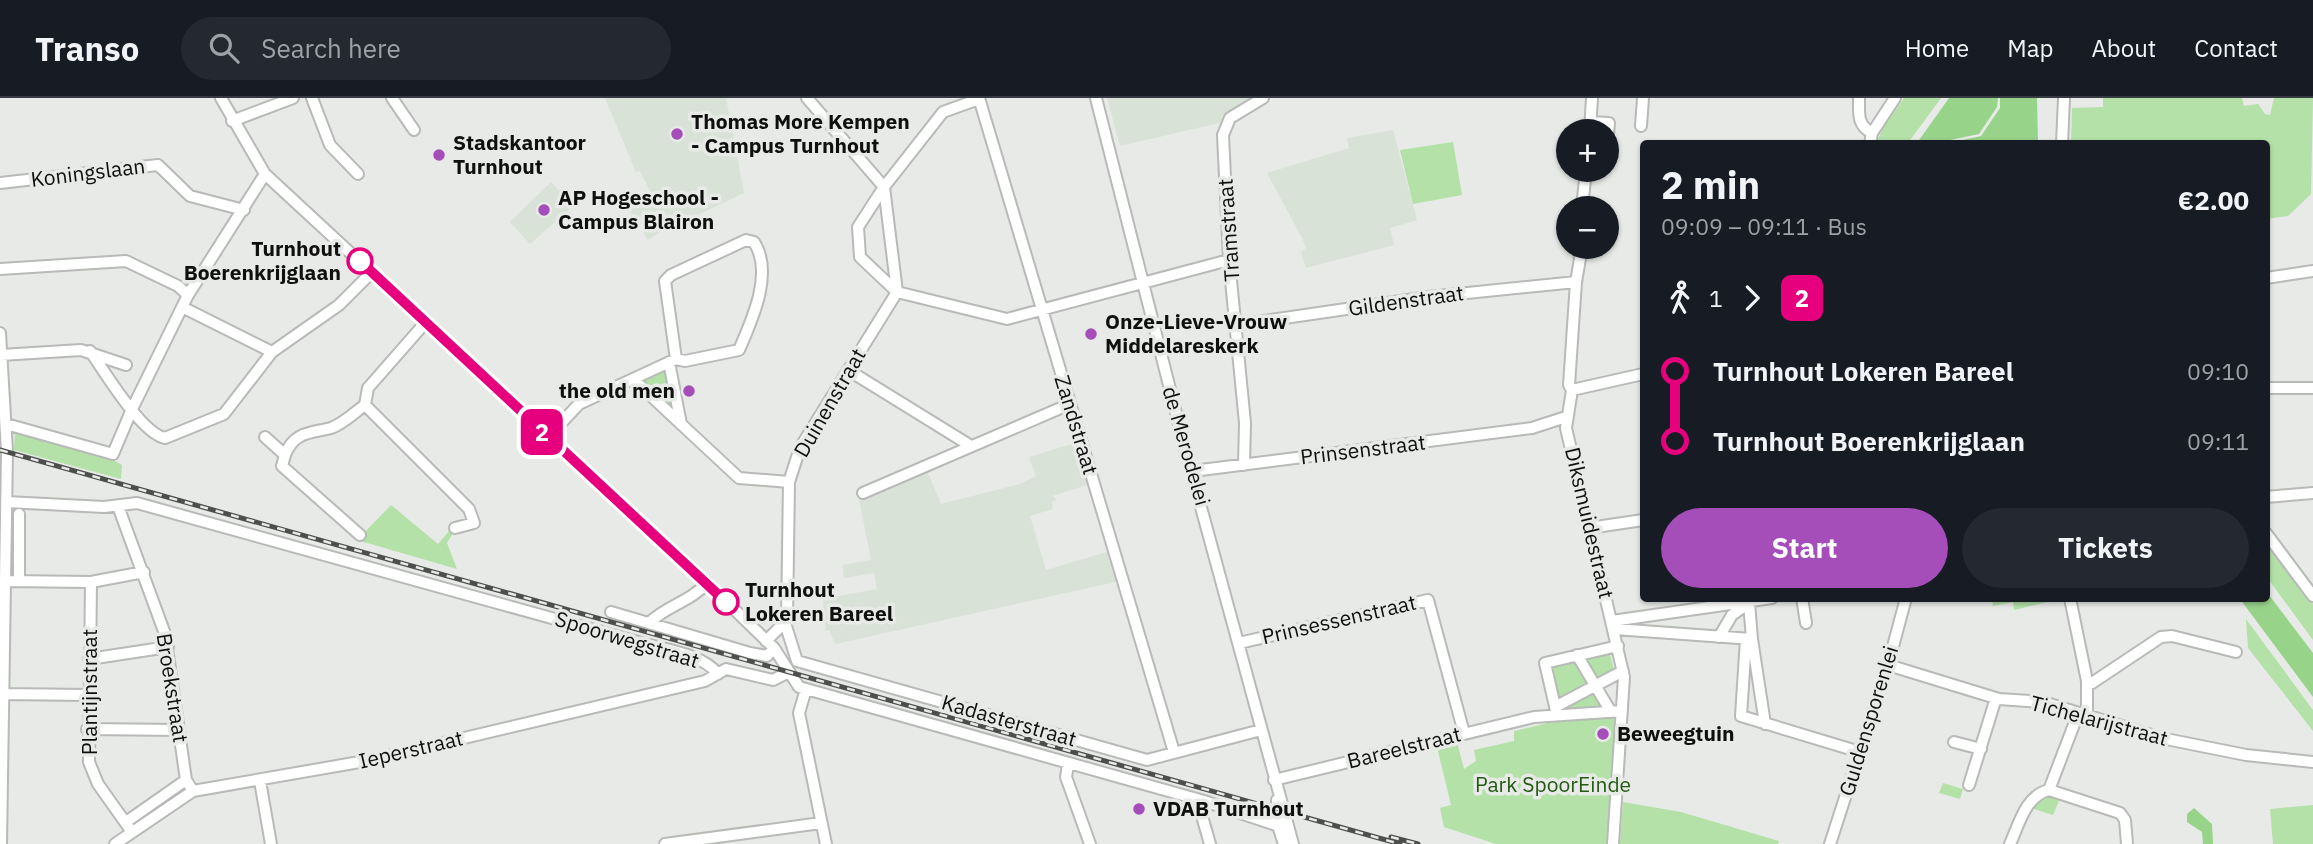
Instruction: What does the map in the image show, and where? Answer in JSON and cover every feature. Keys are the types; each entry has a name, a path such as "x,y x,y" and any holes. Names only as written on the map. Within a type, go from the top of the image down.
{"street":[{"path":"221,98 265,174 770,644 794,683 806,689 1204,801 1243,814 1283,834"},
{"path":"232,121 293,98"},
{"path":"312,98 330,145 358,173"},
{"path":"391,98 414,130"},
{"path":"807,98 884,187 897,292"},
{"name":"de Merodelei","path":"1097,98 1275,780 1283,834 1293,844"},
{"name":"Tramstraat","path":"1244,465 1245,423 1229,260 1223,129 1230,118 1263,98"},
{"path":"1590,119 1592,98"},
{"path":"1641,125 1643,98"},
{"path":"1859,98 1860,121 1871,138 1895,98"},
{"path":"2062,140 2064,98"},
{"path":"979,99 943,112 884,187 858,227 860,257 897,292 1007,319 1229,260"},
{"name":"Zandstraat","path":"979,99 1174,752"},
{"name":"Koningslaan","path":"0,183 158,165 168,171 190,196 244,210"},
{"path":"4,431 113,454 188,295 265,174"},
{"path":"548,437 579,404 673,360 685,361 739,350 761,295 760,251 754,242 746,240 671,275 665,281 673,360 681,424"},
{"path":"1572,390 1569,385 1580,259"},
{"path":"0,269 126,261 178,286 188,295"},
{"path":"2270,277 2313,271"},
{"path":"90,351 132,409 158,437 165,438 224,414 272,352 339,305 372,272"},
{"name":"Gildenstraat","path":"1237,325 1454,294 1576,282"},
{"name":"Duinenstraat","path":"785,623 789,482 800,447 897,292"},
{"path":"183,307 272,352"},
{"path":"360,535 282,466 285,455 289,446 312,429 333,428 365,405 368,388 425,323"},
{"path":"0,333 3,467 7,502 1,844"},
{"path":"1,355 90,351 126,365"},
{"path":"848,370 971,446"},
{"path":"1566,417 1572,390 1576,386 1640,375"},
{"path":"634,379 739,478 789,482"},
{"path":"2270,388 2313,388"},
{"path":"863,493 1070,404"},
{"path":"365,405 469,509 474,523 455,528"},
{"name":"Prinsenstraat","path":"1193,471 1532,428 1566,417"},
{"name":"Diksmuidestraat","path":"1566,417 1623,671 1616,712 1620,735 1614,844"},
{"path":"265,437 285,455"},
{"path":"2270,497 2313,493"},
{"name":"Spoorwegstraat","path":"7,502 118,506 137,503 611,634 699,660 710,665 718,674 732,669 773,680 789,672"},
{"name":"Broekstraat","path":"118,506 144,572 168,647 186,780 193,791"},
{"path":"19,514 19,580"},
{"path":"1589,528 1640,520"},
{"path":"2270,538 2313,596"},
{"path":"5,581 91,582 144,572"},
{"name":"Plantijnstraat","path":"91,582 88,729 92,772 129,827"},
{"path":"649,623 656,615 695,596 706,583"},
{"name":"Prinsessenstraat","path":"1238,643 1428,600 1464,733"},
{"path":"1613,625 1732,602"},
{"path":"1720,637 1732,615 1754,602"},
{"path":"1802,602 1805,623"},
{"name":"Guldensporenlei","path":"1830,844 1888,665 1905,602"},
{"path":"2049,790 2082,714 2087,681 2071,602"},
{"path":"1749,603 1749,639 1741,716 1860,751"},
{"path":"611,612 767,656 770,644 785,623"},
{"name":"Kadasterstraat","path":"785,623 797,662 1147,760 1261,730"},
{"path":"1613,625 1749,639"},
{"path":"2087,681 2092,683 2161,637 2172,636 2236,652"},
{"path":"1749,639 1765,724"},
{"path":"1618,646 1545,663 1556,711 1594,683 1623,671"},
{"path":"89,659 168,647"},
{"path":"1577,655 1616,712"},
{"name":"Tichelarijstraat","path":"1888,665 1996,698 2043,702 2161,738 2246,755 2313,762"},
{"name":"Ieperstraat","path":"129,827 193,791 387,757 705,681 718,674"},
{"path":"806,689 799,713 826,844"},
{"path":"3,694 88,695"},
{"path":"1969,785 1996,698"},
{"name":"Bareelstraat","path":"1275,780 1556,711 1616,712"},
{"path":"88,729 179,730"},
{"path":"1954,741 1981,749"},
{"path":"1069,764 1066,777 1090,844"},
{"name":"Ieperstraat","path":"115,844 129,827 186,780"},
{"path":"260,781 271,844"},
{"path":"2010,844 2030,802 2039,793 2049,790 2120,813 2125,820 2127,844"},
{"path":"1204,801 1202,816 1210,844"},
{"path":"665,844 821,823"}],"shaded area":[{"name":"Thomas More Kempen - Campus Turnhout","path":"605,98 726,98 744,193 685,221 683,219 647,240 638,219 629,210 654,199 640,171 636,172"},
{"path":"1107,98 1259,98 1219,123 1120,146"},
{"path":"1949,98 1998,98 1997,107 1979,134 1950,140 1919,140"},
{"path":"2000,98 2037,98 2038,140 1963,140 1981,136 2000,108"},
{"path":"1393,130 1417,220 1390,228 1394,245 1306,268 1301,252 1306,248 1302,238 1267,173 1349,148 1347,138"},
{"name":"AP Hogeschool - Campus Blairon","path":"551,182 573,206 530,244 510,222"},
{"path":"1075,443 1087,485 1052,496 1057,500 1052,502 1053,509 1030,516 1046,570 1107,552 1116,582 835,644 829,630 826,631 823,599 877,589 874,573 844,578 843,565 871,560 859,499 927,471 941,504 1020,484 1036,476 1029,457"},
{"path":"2270,596 2313,653 2313,697 2242,602 2270,602"},
{"path":"2194,808 2212,824 2213,844 2203,844 2202,832 2187,822 2187,814"}],"green space":[{"path":"1904,98 1941,98 1910,140 1877,140"},
{"path":"2103,98 2242,98 2244,106 2258,104 2265,114 2270,115 2274,98 2313,98 2311,194 2288,216 2270,218 2270,140 2071,140 2072,108 2103,107"},
{"path":"1453,142 1462,195 1413,204 1400,150"},
{"path":"667,365 676,417 636,380"},
{"path":"15,432 111,459 122,465 121,479 14,450"},
{"path":"391,505 438,544 450,530 453,533 447,543 457,569 357,540"},
{"path":"2270,545 2313,604 2313,640 2270,581"},
{"path":"1992,602 2013,602 1993,606"},
{"path":"2013,602 2047,602 2014,610"},
{"path":"2246,619 2313,710 2313,731 2248,648"},
{"path":"1609,651 1614,670 1596,677 1581,658"},
{"path":"1576,659 1589,682 1557,702 1549,665"},
{"path":"1593,690 1605,709 1560,712 1558,707"},
{"name":"Park SpoorEinde","path":"1611,717 1617,721 1607,844 1496,844 1444,827 1440,808 1451,805 1437,747 1457,742 1464,769 1476,761 1474,750 1514,741 1514,731 1548,723"},
{"path":"1943,783 1963,789 1960,799 1939,793"},
{"path":"2049,795 2059,801 2053,815 2034,809 2040,797"},
{"path":"1623,802 1681,812 1779,841 1778,844 1620,844"},
{"path":"2313,805 2313,844 2273,844 2270,809"}],"railway":[{"path":"0,450 1400,844"},
{"path":"1391,837 1418,844"}],"bus line":[{"name":"2","path":"360,261 726,602"}],"place":[{"name":"Thomas More Kempen - Campus Turnhout","path":"677,134"},
{"name":"Stadskantoor Turnhout","path":"439,155"},
{"name":"AP Hogeschool - Campus Blairon","path":"544,210"},
{"name":"Turnhout Boerenkrijglaan","path":"360,261"},
{"name":"Onze-Lieve-Vrouw Middelareskerk","path":"1091,334"},
{"name":"the old men","path":"689,391"},
{"name":"Turnhout Lokeren Bareel","path":"726,602"},
{"name":"Beweegtuin","path":"1603,734"},
{"name":"VDAB Turnhout","path":"1139,809"}]}
